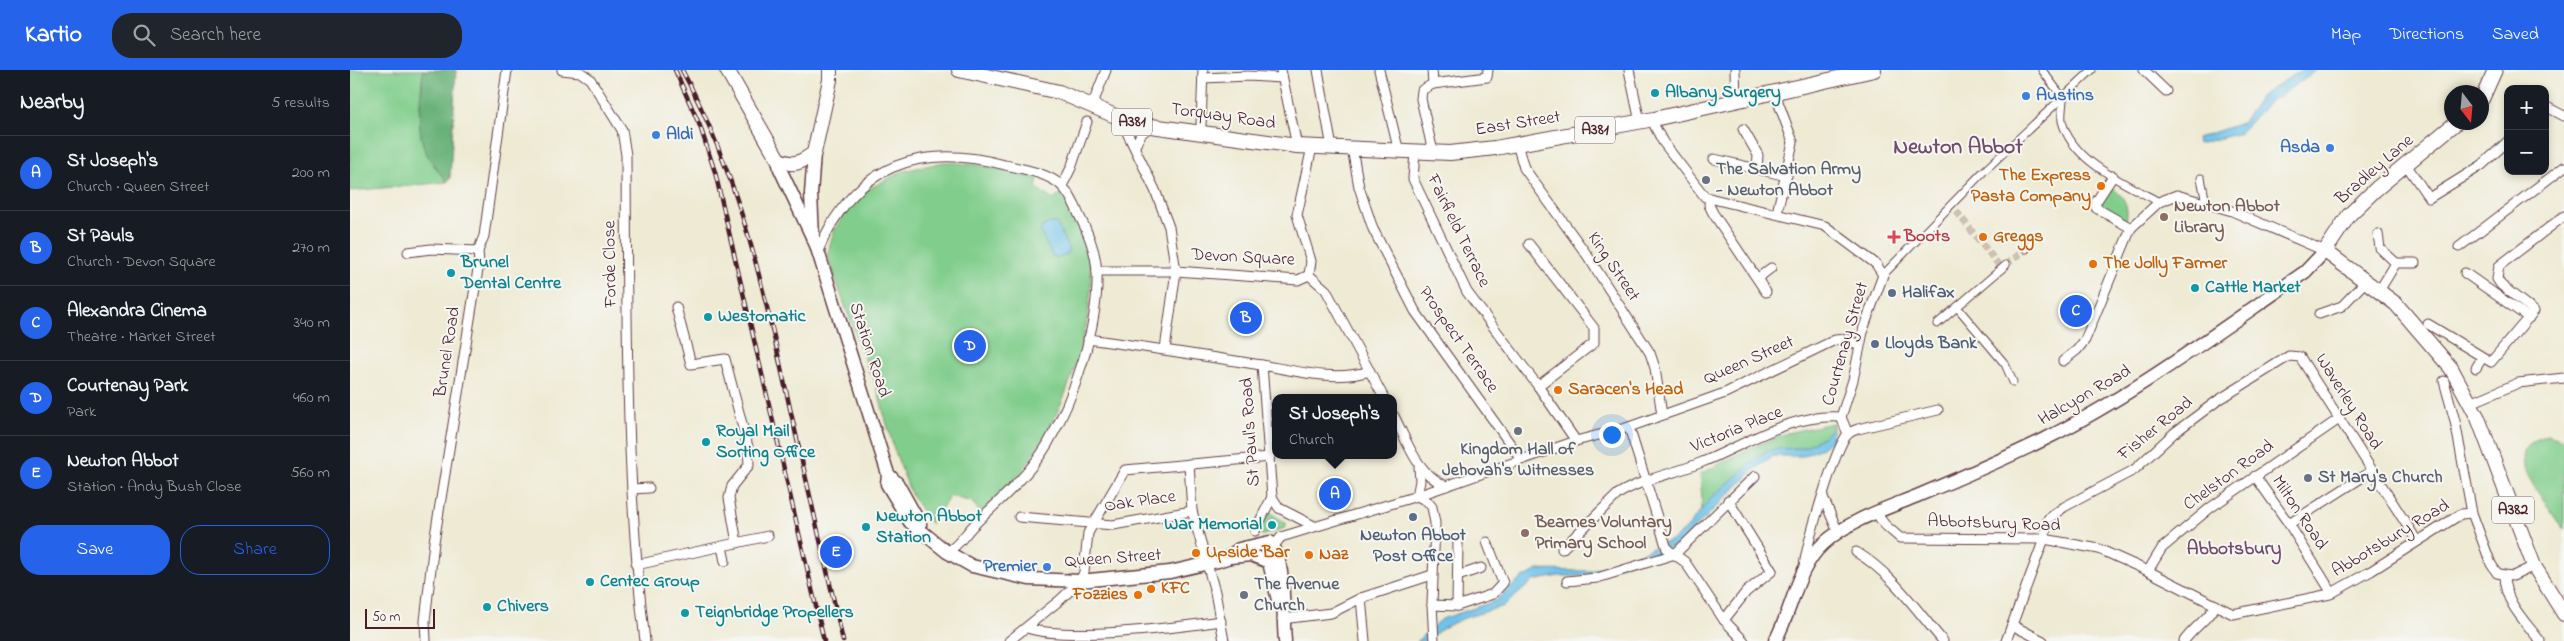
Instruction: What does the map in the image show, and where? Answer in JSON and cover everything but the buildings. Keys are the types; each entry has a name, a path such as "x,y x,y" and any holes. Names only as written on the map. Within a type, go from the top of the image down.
{"main road":[{"name":"Station Road","path":"727,70 778,159 780,169 813,238 888,474 887,484 910,522 947,552"},
{"name":"Torquay Road","path":"959,70 1059,92 1120,118 1151,126 1312,147"},
{"name":"East Street","path":"1312,147 1399,152 1468,151 1647,121 1736,100 1829,82 1874,70"},
{"path":"2488,85 2495,70"},
{"path":"778,159 787,164 794,164 805,160 814,153 833,73"},
{"name":"Bradley Lane","path":"2325,251 2349,215 2376,189 2407,166 2448,130"},
{"name":"Station Road","path":"813,238 811,194 814,153"},
{"name":"A382","path":"2325,251 2396,304 2451,368 2471,403 2534,566 2564,614"},
{"name":"Halcyon Road","path":"1775,641 1804,568 1823,544 1838,532 1876,513 2002,460 2129,392 2305,272 2325,251"},
{"path":"1275,542 1283,578 1282,615"},
{"name":"Queen Street","path":"947,552 972,566 1029,579 1080,581 1170,572 1227,558 1239,549 1275,542"},
{"path":"1227,558 1251,555 1269,562 1282,615 1285,641"}],"street":[{"name":"Brunel Road","path":"426,641 425,621 434,542 479,263 478,250 484,236 507,70"},
{"name":"Forde Close","path":"562,70 580,72 590,79 622,130 624,140 626,155 632,489 636,565 645,641"},
{"path":"1092,106 1106,70"},
{"path":"1318,70 1332,148"},
{"path":"1379,70 1399,152"},
{"path":"1432,70 1433,84"},
{"path":"1628,70 1647,121 1655,127 1701,194 1710,198 1825,226 1876,264 1883,275"},
{"path":"1735,70 1736,100"},
{"path":"2042,70 2063,98 2062,121 2083,155 2113,176 2158,202"},
{"name":"Courtenay Street","path":"1848,434 1841,417 1853,380 1859,346 1883,275 1954,208 2092,70"},
{"path":"2144,70 2166,91"},
{"path":"1433,152 1421,99 1422,90 1433,84 1488,73"},
{"path":"1201,125 1203,74 1248,76 1281,74 1298,146"},
{"path":"1774,92 1793,142 1787,176 1777,213"},
{"path":"2549,108 2564,116"},
{"name":"Devon Square","path":"1120,118 1155,190 1168,227 1176,271 1165,349"},
{"path":"1062,186 1071,168 1087,122"},
{"path":"1135,146 1141,134 1151,126"},
{"path":"1743,129 1758,155 1756,169"},
{"name":"King Street","path":"1517,144 1524,168 1586,255 1650,353 1655,368 1662,416"},
{"path":"2407,166 2429,198 2482,165 2504,145"},
{"name":"Devon Square","path":"1309,276 1311,261 1297,215 1312,147"},
{"name":"Prospect Terrace","path":"1352,148 1359,187 1373,229 1415,311 1521,459"},
{"name":"Fairfield Terrace","path":"1415,152 1413,179 1467,292 1538,386 1576,441"},
{"path":"818,251 837,214 857,189 868,181 909,162 934,156 952,155 992,161 1045,176 1062,186 1086,227 1097,271 1095,308 1078,377 1047,445 1026,472 974,524 958,546 947,552"},
{"path":"1714,160 1787,176"},
{"path":"2459,247 2564,167"},
{"path":"2113,176 2096,202 2096,208 2131,228"},
{"path":"2201,178 2206,203"},
{"path":"2063,361 2077,350 2084,340 2131,228 2158,202 2177,195 2206,203 2232,211 2325,251"},
{"path":"1710,198 1713,213 1766,292"},
{"path":"2428,324 2491,362 2534,311 2501,285 2497,279 2499,266 2564,216"},
{"path":"2378,234 2380,248 2396,263 2415,263"},
{"path":"1528,244 1594,328 1594,343 1538,386"},
{"path":"408,252 431,249 478,250"},
{"path":"2379,291 2396,263"},
{"path":"1938,324 2003,267"},
{"path":"1758,278 1772,268"},
{"name":"Devon Square","path":"1097,271 1176,271 1248,278 1298,280 1309,276"},
{"path":"2465,273 2529,318"},
{"name":"Devon Square","path":"1309,276 1326,290 1382,394"},
{"path":"2319,314 2342,306 2366,281"},
{"path":"676,307 691,364 725,359 748,447 749,465 732,486 729,498 737,543"},
{"path":"1957,307 2005,364 2013,382"},
{"path":"1088,339 1165,349 1303,373 1350,377 1370,371"},
{"name":"Queen Street","path":"1275,542 1314,526 1416,496 1576,441 1662,416 1725,393 1835,340 1847,339 1859,346"},
{"name":"Fisher Road","path":"2006,641 2044,539 2048,519 2064,507 2134,470 2174,433 2217,401 2271,366 2289,356 2300,357"},
{"name":"Waverley Road","path":"2300,357 2417,541"},
{"path":"2476,368 2482,358"},
{"name":"St Paul's Road","path":"1254,531 1272,497 1262,365"},
{"path":"2471,403 2518,383 2564,378"},
{"path":"2444,381 2455,421 2472,513 2491,564 2497,573 2513,576 2534,566"},
{"path":"1804,568 1808,541 1837,452 1848,434 1858,429 1938,410"},
{"name":"Victoria Place","path":"1562,549 1618,494 1647,481 1701,463 1776,428 1808,421 1841,417"},
{"name":"Chelston Road","path":"2148,571 2162,548 2183,529 2255,476 2339,419"},
{"path":"1397,422 1419,467 1434,481 1446,486"},
{"path":"1629,427 1667,549 1685,562 1724,620 1744,641"},
{"name":"Oak Place","path":"1080,581 1084,572 1088,534 1125,470 1270,457"},
{"name":"Oak Place","path":"1189,464 1192,511 1207,563 1221,620 1224,641"},
{"path":"1419,467 1420,481 1416,496 1427,501 1432,507 1435,523 1432,575 1434,640"},
{"path":"2289,524 2372,471"},
{"path":"1567,582 1597,578 1676,554 1705,527 1728,500 1755,476"},
{"name":"Milton Road","path":"2255,476 2289,524 2332,593"},
{"path":"632,489 649,488"},
{"name":"St Paul's Road","path":"1272,497 1280,508 1314,526"},
{"path":"1823,497 1838,532"},
{"path":"1724,620 1746,592 1772,571 1728,500"},
{"name":"Oak Place","path":"1019,517 1113,525 1192,511"},
{"name":"Abbotsbury Road","path":"1876,513 1885,525 1900,538 2044,539 2099,549 2148,571 2233,614 2332,593 2461,514 2472,513"},
{"path":"636,565 768,536"},
{"path":"1269,562 1269,552 1275,542"},
{"path":"1457,606 1458,542"},
{"path":"1432,605 1457,606 1493,594 1503,583 1488,542"},
{"path":"722,546 725,561"},
{"path":"1856,552 1874,562 1891,579 1942,641"},
{"path":"1458,576 1481,568"},
{"path":"1282,615 1330,613 1360,598 1432,575"},
{"path":"2504,575 2505,592 2540,641"},
{"path":"1009,641 1027,628 1080,581"},
{"path":"1360,598 1365,641"},
{"path":"2184,641 2193,629 2210,616 2216,605"},
{"path":"1027,628 1035,633 1084,639 1221,620"},
{"path":"2012,626 2043,641"}],"green space":[{"path":"350,70 423,70 420,102 421,136 428,156 447,182 350,191"},
{"path":"423,70 456,70 450,179 447,182 428,156 421,136 420,114"},
{"path":"944,162 978,165 1038,179 1036,187 1053,200 1060,194 1075,217 1086,241 1090,259 1091,284 1083,339 1065,395 1040,445 1026,466 1010,485 980,512 972,502 950,496 931,524 911,494 894,449 873,375 870,374 828,256 835,229 848,208 865,191 903,171"},
{"path":"2108,186 2118,192 2124,201 2127,211 2125,223 2098,208"},
{"path":"1833,423 1833,427 1823,437 1803,448 1775,449 1755,460 1700,515 1702,500 1700,474 1748,449 1787,433"},
{"path":"2547,435 2564,440 2564,529 2531,481 2524,463 2523,455 2527,448 2534,441"},
{"path":"1271,513 1287,524 1285,528 1263,535 1259,533 1268,514"}],"water":[{"path":"2301,70 2316,70 2280,96 2271,100 2240,133 2198,144 2197,138 2242,123 2261,96"},
{"path":"1052,222 1053,224 1056,222 1069,250 1067,251 1068,253 1057,259 1056,256 1053,257 1040,231 1041,227"},
{"path":"1833,427 1832,440 1822,448 1802,456 1773,456 1755,469 1678,544 1639,560 1586,576 1559,576 1533,581 1504,606 1464,618 1443,628 1425,641 1417,641 1442,619 1495,601 1521,579 1538,570 1591,571 1629,558 1674,539 1687,528 1711,498 1763,453 1775,449 1803,448 1823,437"}],"tunnel":[{"path":"1956,211 2001,268"},
{"path":"2006,265 2026,249"}],"railway":[{"path":"675,70 700,126 715,172 824,641"},
{"path":"682,70 719,150 759,275 843,641"}],"place":[{"name":"Albany Surgery","path":"1655,93"},
{"name":"Austins","path":"2026,96"},
{"name":"Aldi","path":"656,135"},
{"name":"Asda","path":"2330,148"},
{"name":"The Salvation Army - Newton Abbot","path":"1706,180"},
{"name":"The Express Pasta Company","path":"2101,186"},
{"name":"Newton Abbot Library","path":"2164,217"},
{"name":"Boots","path":"1894,237"},
{"name":"Greggs","path":"1983,237"},
{"name":"The Jolly Farmer","path":"2093,264"},
{"name":"Brunel Dental Centre","path":"451,273"},
{"name":"Cattle Market","path":"2195,288"},
{"name":"Halifax","path":"1892,293"},
{"name":"Alexandra Cinema","path":"2076,311"},
{"name":"Westomatic","path":"708,317"},
{"name":"St Pauls","path":"1246,318"},
{"name":"Lloyds Bank","path":"1875,344"},
{"name":"Courtenay Park","path":"970,346"},
{"name":"Saracen's Head","path":"1558,390"},
{"name":"Kingdom Hall of Jehovah's Witnesses","path":"1518,431"},
{"name":"Royal Mail Sorting Office","path":"706,442"},
{"name":"St Mary's Church","path":"2308,478"},
{"name":"St Joseph's","path":"1335,494"},
{"name":"Newton Abbot Post Office","path":"1413,517"},
{"name":"War Memorial","path":"1272,525"},
{"name":"Newton Abbot Station","path":"866,527"},
{"name":"Bearnes Voluntary Primary School","path":"1525,533"},
{"name":"Newton Abbot","path":"836,552"},
{"name":"Upside Bar","path":"1196,553"},
{"name":"Naz","path":"1309,555"},
{"name":"Premier","path":"1047,567"},
{"name":"Centec Group","path":"590,582"},
{"name":"KFC","path":"1151,589"},
{"name":"Fozzies","path":"1138,595"},
{"name":"The Avenue Church","path":"1244,595"},
{"name":"Chivers","path":"487,607"},
{"name":"Teignbridge Propellers","path":"685,613"}],"district":[{"name":"Newton Abbot","path":"1958,148"},
{"name":"Abbotsbury","path":"2234,549"}]}
